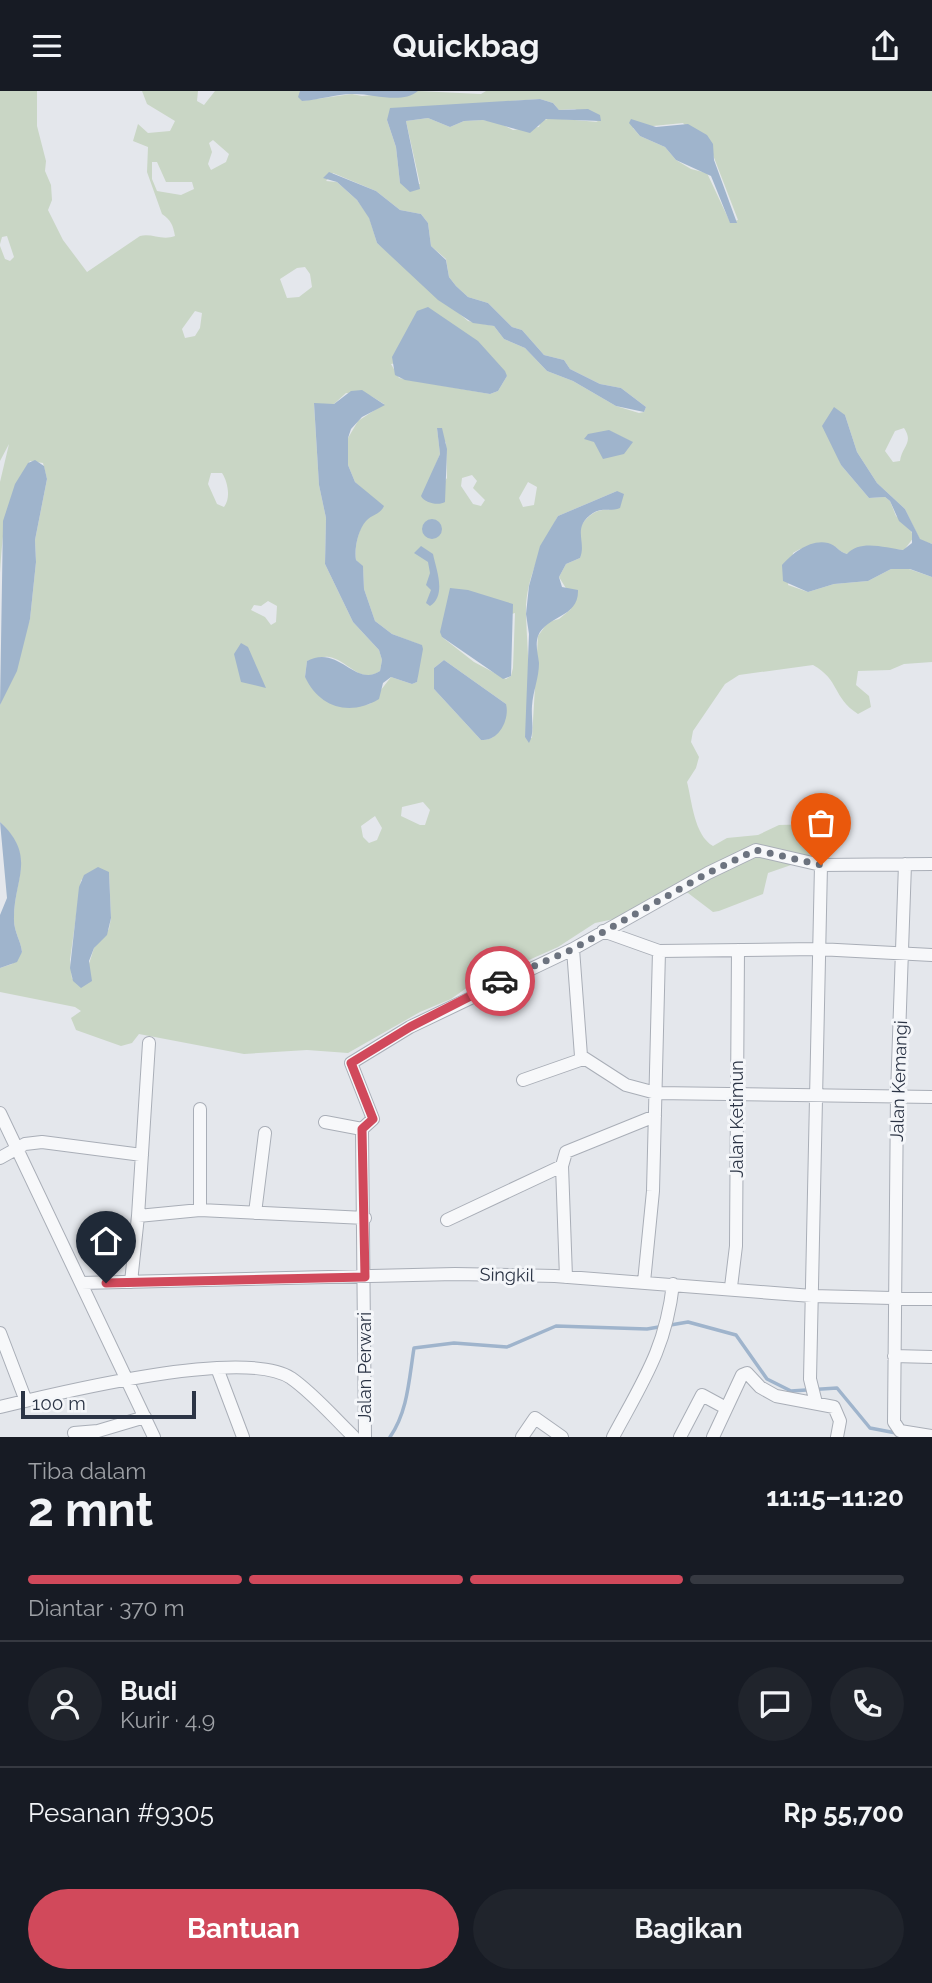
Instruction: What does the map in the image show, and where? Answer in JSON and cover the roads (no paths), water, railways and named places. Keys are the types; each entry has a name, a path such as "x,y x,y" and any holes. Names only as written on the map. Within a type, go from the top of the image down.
{"street":[{"name":"Jalan Perwari","path":"365,1437 365,1218 362,1129 373,1120 373,1115 351,1067 352,1062 422,1021 573,949 708,873 756,850 821,865 932,864"},
{"name":"Jalan Kemangi","path":"905,864 897,1094 894,1422 900,1431 932,1436"},
{"path":"814,1394 812,1296 821,865"},
{"path":"603,931 659,951 818,949 932,955"},
{"path":"573,949 583,1059"},
{"name":"Jalan Ketimun","path":"731,1287 736,1246 738,950"},
{"path":"645,1282 655,1117 659,951"},
{"path":"131,1282 149,1043"},
{"path":"523,1080 583,1059"},
{"path":"583,1059 626,1085 656,1093 897,1094 932,1097"},
{"path":"200,1108 200,1210"},
{"path":"0,1113 154,1437"},
{"path":"566,1277 562,1165 566,1152 655,1117"},
{"path":"325,1122 362,1129"},
{"path":"255,1213 265,1133"},
{"path":"0,1158 17,1148 42,1142 142,1155"},
{"path":"447,1220 562,1165"},
{"path":"138,1216 200,1210 365,1218"},
{"name":"Singkil","path":"81,1283 455,1274 566,1277 731,1287 812,1296 932,1299"},
{"path":"614,1437 666,1333 673,1284"},
{"path":"0,1333 26,1401"},
{"path":"894,1356 932,1357"},
{"path":"217,1368 243,1437"},
{"path":"0,1407 127,1379 217,1368 263,1370 291,1379 354,1437"},
{"path":"713,1437 742,1375 747,1373 760,1387 776,1396 814,1394 834,1407 838,1413 837,1437"},
{"path":"680,1437 702,1395 726,1408"},
{"path":"74,1433 98,1431 145,1417"},
{"path":"522,1437 535,1418 562,1437"}],"water":[{"path":"300,91 418,91 395,98 352,94 302,101 298,97"},
{"path":"540,99 553,103 559,110 588,109 600,115 601,121 546,119 530,133 483,120 464,121 450,127 428,118 406,121 420,189 410,192 400,183 396,147 387,120 390,108"},
{"path":"631,119 656,127 688,124 707,135 713,144 714,160 737,223 730,223 711,176 676,160 665,147 640,136 629,123"},
{"path":"329,172 376,191 400,210 421,214 428,223 431,246 446,260 449,277 468,297 488,303 512,327 522,330 544,355 564,360 570,369 600,384 621,388 646,407 644,412 616,406 573,381 547,371 525,348 504,339 494,326 473,323 438,300 377,243 369,218 357,200 337,182 323,178"},
{"path":"428,307 478,341 505,371 507,376 498,391 490,394 405,380 395,375 392,357 417,311"},
{"path":"362,390 385,405 362,417 351,429 348,438 348,465 355,482 384,506 366,521 361,529 356,545 356,560 363,566 364,589 375,621 392,634 422,645 423,649 417,682 412,684 391,677 383,683 379,699 346,708 336,706 318,696 305,677 307,661 318,657 328,658 354,671 371,675 380,671 382,660 379,650 353,622 325,564 326,518 319,485 314,403 334,404 351,391"},
{"path":"834,407 845,415 857,452 877,483 905,509 920,539 932,544 932,577 910,569 891,569 868,581 834,584 808,592 783,581 782,565 808,545 828,543 847,554 852,549 866,546 903,550 912,543 912,532 899,521 890,501 885,497 869,498 841,465 822,426"},
{"path":"437,428 442,428 447,449 445,502 439,504 428,502 421,496 440,454"},
{"path":"609,430 633,442 624,454 603,459 594,442 584,439 588,434"},
{"path":"35,460 44,466 47,479 35,540 36,562 30,619 17,671 0,705 3,521 15,484 28,463"},
{"path":"617,491 624,494 620,508 596,511 586,519 581,529 580,558 566,564 559,577 562,587 578,590 577,599 568,611 542,629 538,636 539,669 529,743 525,737 529,634 526,614 529,586 540,546 558,516"},
{"path":"428,519 436,519 442,529 436,539 428,539 422,533 422,525"},
{"path":"421,546 433,554 439,581 438,595 430,606 426,603 431,590 426,585 430,573 428,562 414,553"},
{"path":"450,588 468,590 513,604 511,676 503,679 442,637 440,632"},
{"path":"241,643 248,647 266,688 241,682 234,654"},
{"path":"444,660 506,704 505,723 493,737 481,740 434,689 434,668"},
{"path":"0,822 18,846 21,858 14,920 22,952 17,962 0,968 0,915 7,898"},
{"path":"98,867 109,872 111,918 107,935 94,948 89,961 92,981 81,988 73,981 70,968 79,887 84,875"}],"waterway":[{"path":"390,1437 404,1406 414,1348 454,1343 507,1347 556,1326 647,1329 688,1322 736,1335 767,1379 791,1391 837,1388 870,1428 896,1433"}]}
